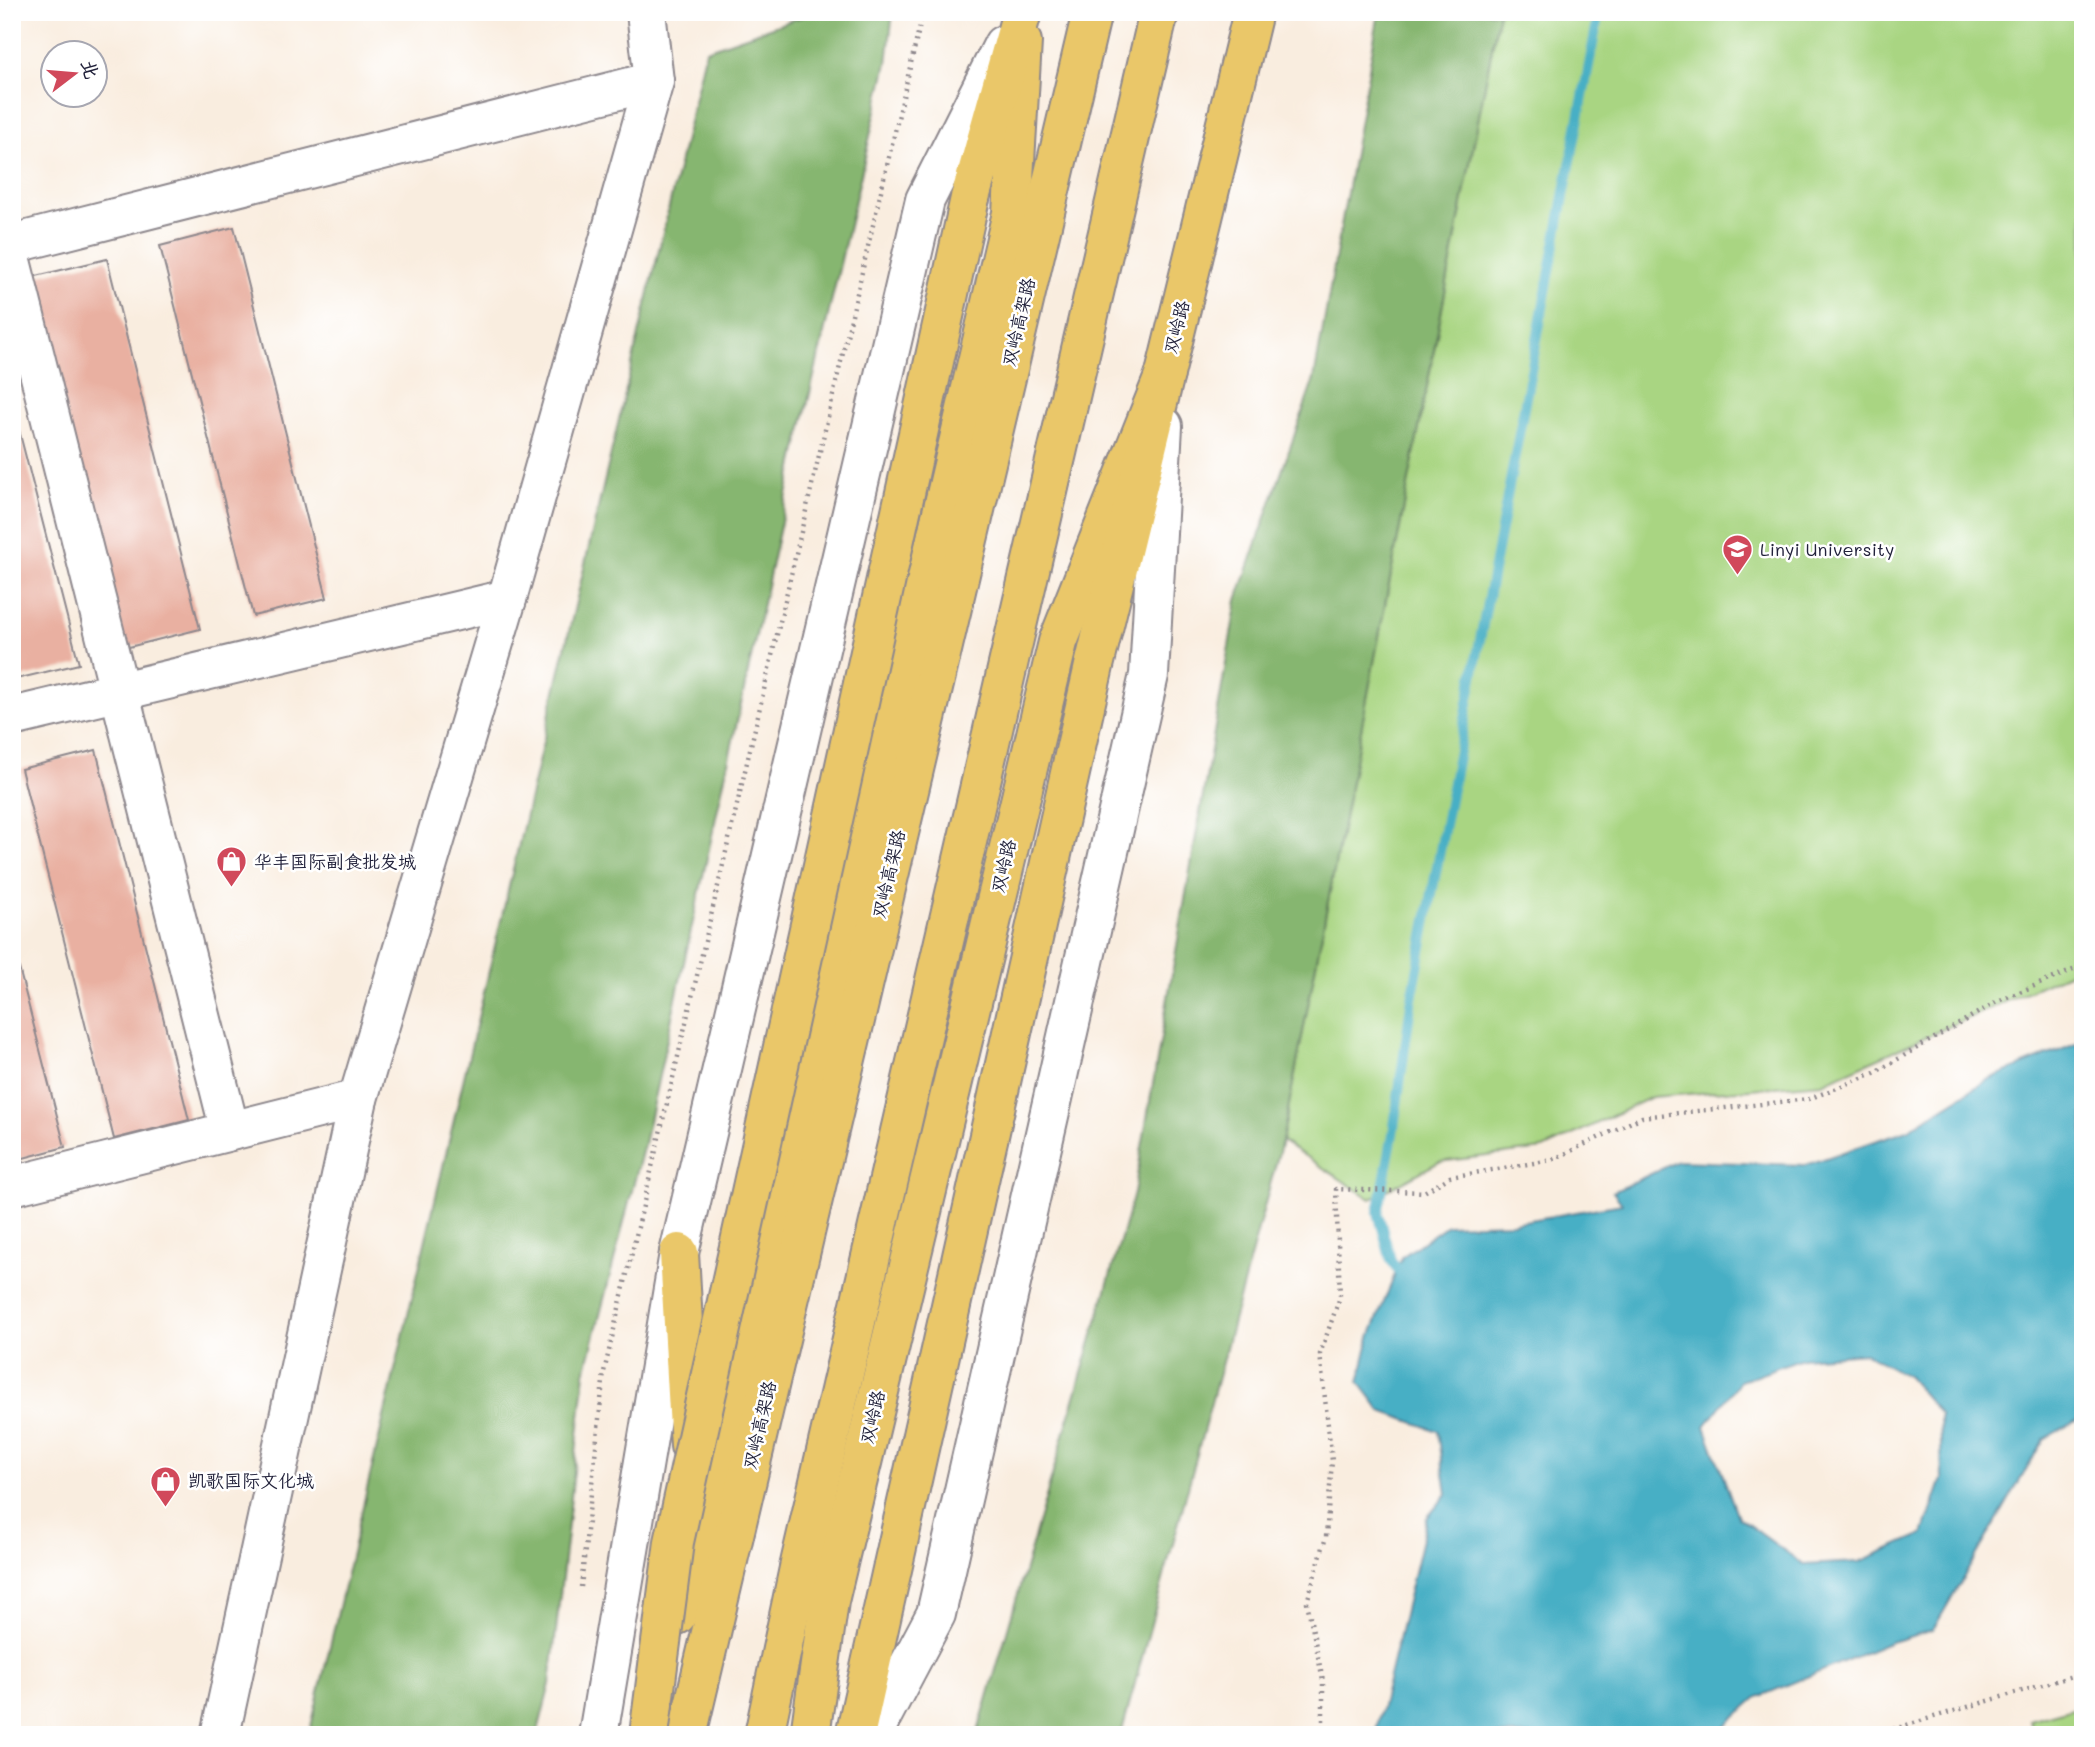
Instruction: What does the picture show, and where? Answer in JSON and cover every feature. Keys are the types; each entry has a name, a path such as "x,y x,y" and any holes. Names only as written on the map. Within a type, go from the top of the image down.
{"main road":[{"path":"648,1735 674,1542 970,198 1022,12"},
{"path":"648,1735 767,1261 1012,213 1022,12"},
{"name":"双岭高架路","path":"687,1735 1092,12"},
{"path":"764,1735 805,1541 1159,12"},
{"name":"双岭路","path":"810,1735 829,1601 1058,642 1165,374 1253,12"},
{"path":"855,1735 1094,666 1165,374"},
{"path":"679,1253 696,1544"}],"street":[{"path":"220,1735 358,1098 507,598 654,81 646,12"},
{"path":"598,1735 679,1253 925,200 1022,12"},
{"path":"12,244 654,81"},
{"path":"12,265 230,1131"},
{"path":"872,1735 936,1614 1149,675 1165,374"},
{"path":"12,718 507,598"},
{"path":"12,1186 358,1098"}],"path":[{"path":"1323,1735 1322,1681 1307,1602 1326,1537 1331,1474 1320,1353 1340,1297 1336,1189 1424,1192 1450,1177 1552,1160 1642,1117 1809,1099 1874,1073 2000,1000 2083,966"},
{"path":"1873,1735 2083,1673"}],"green space":[{"path":"815,12 893,12 887,63 800,436 644,1144 585,1373 550,1684 537,1735 309,1735 706,50"},
{"path":"1379,12 1499,12 1282,1141 1121,1735 977,1735 1134,1193 1237,600 1314,379"},
{"path":"1499,12 2083,12 2083,967 1822,1083 1652,1097 1543,1149 1439,1162 1371,1199 1282,1141"},
{"path":"2083,1705 2083,1735 2034,1735 2030,1720"}],"water":[{"path":"2083,1041 2083,1417 2044,1439 1933,1630 1891,1642 1756,1698 1715,1735 1375,1735 1427,1518 1447,1494 1438,1431 1381,1411 1359,1382 1370,1337 1402,1257 1447,1225 1513,1223 1622,1204 1613,1192 1678,1161 1806,1165 1907,1130 1989,1079","holes":["1865,1353 1908,1377 1940,1414 1942,1479 1923,1534 1859,1562 1804,1565 1738,1517 1705,1426 1740,1381 1802,1358"]}],"building":[{"path":"234,227 327,598 253,616 160,246"},
{"path":"107,259 200,629 125,648 32,277"},
{"path":"12,403 79,664 12,680"},
{"path":"96,750 189,1120 114,1139 21,769"},
{"path":"12,941 65,1147 12,1161"}],"waterway":[{"path":"1404,1279 1391,1260 1378,1213 1393,1134 1411,1004 1599,12"}],"place":[{"name":"Linyi University","path":"1737,577"},
{"name":"华丰国际副食批发城","path":"231,889"},
{"name":"凯歌国际文化城","path":"165,1508"}]}
